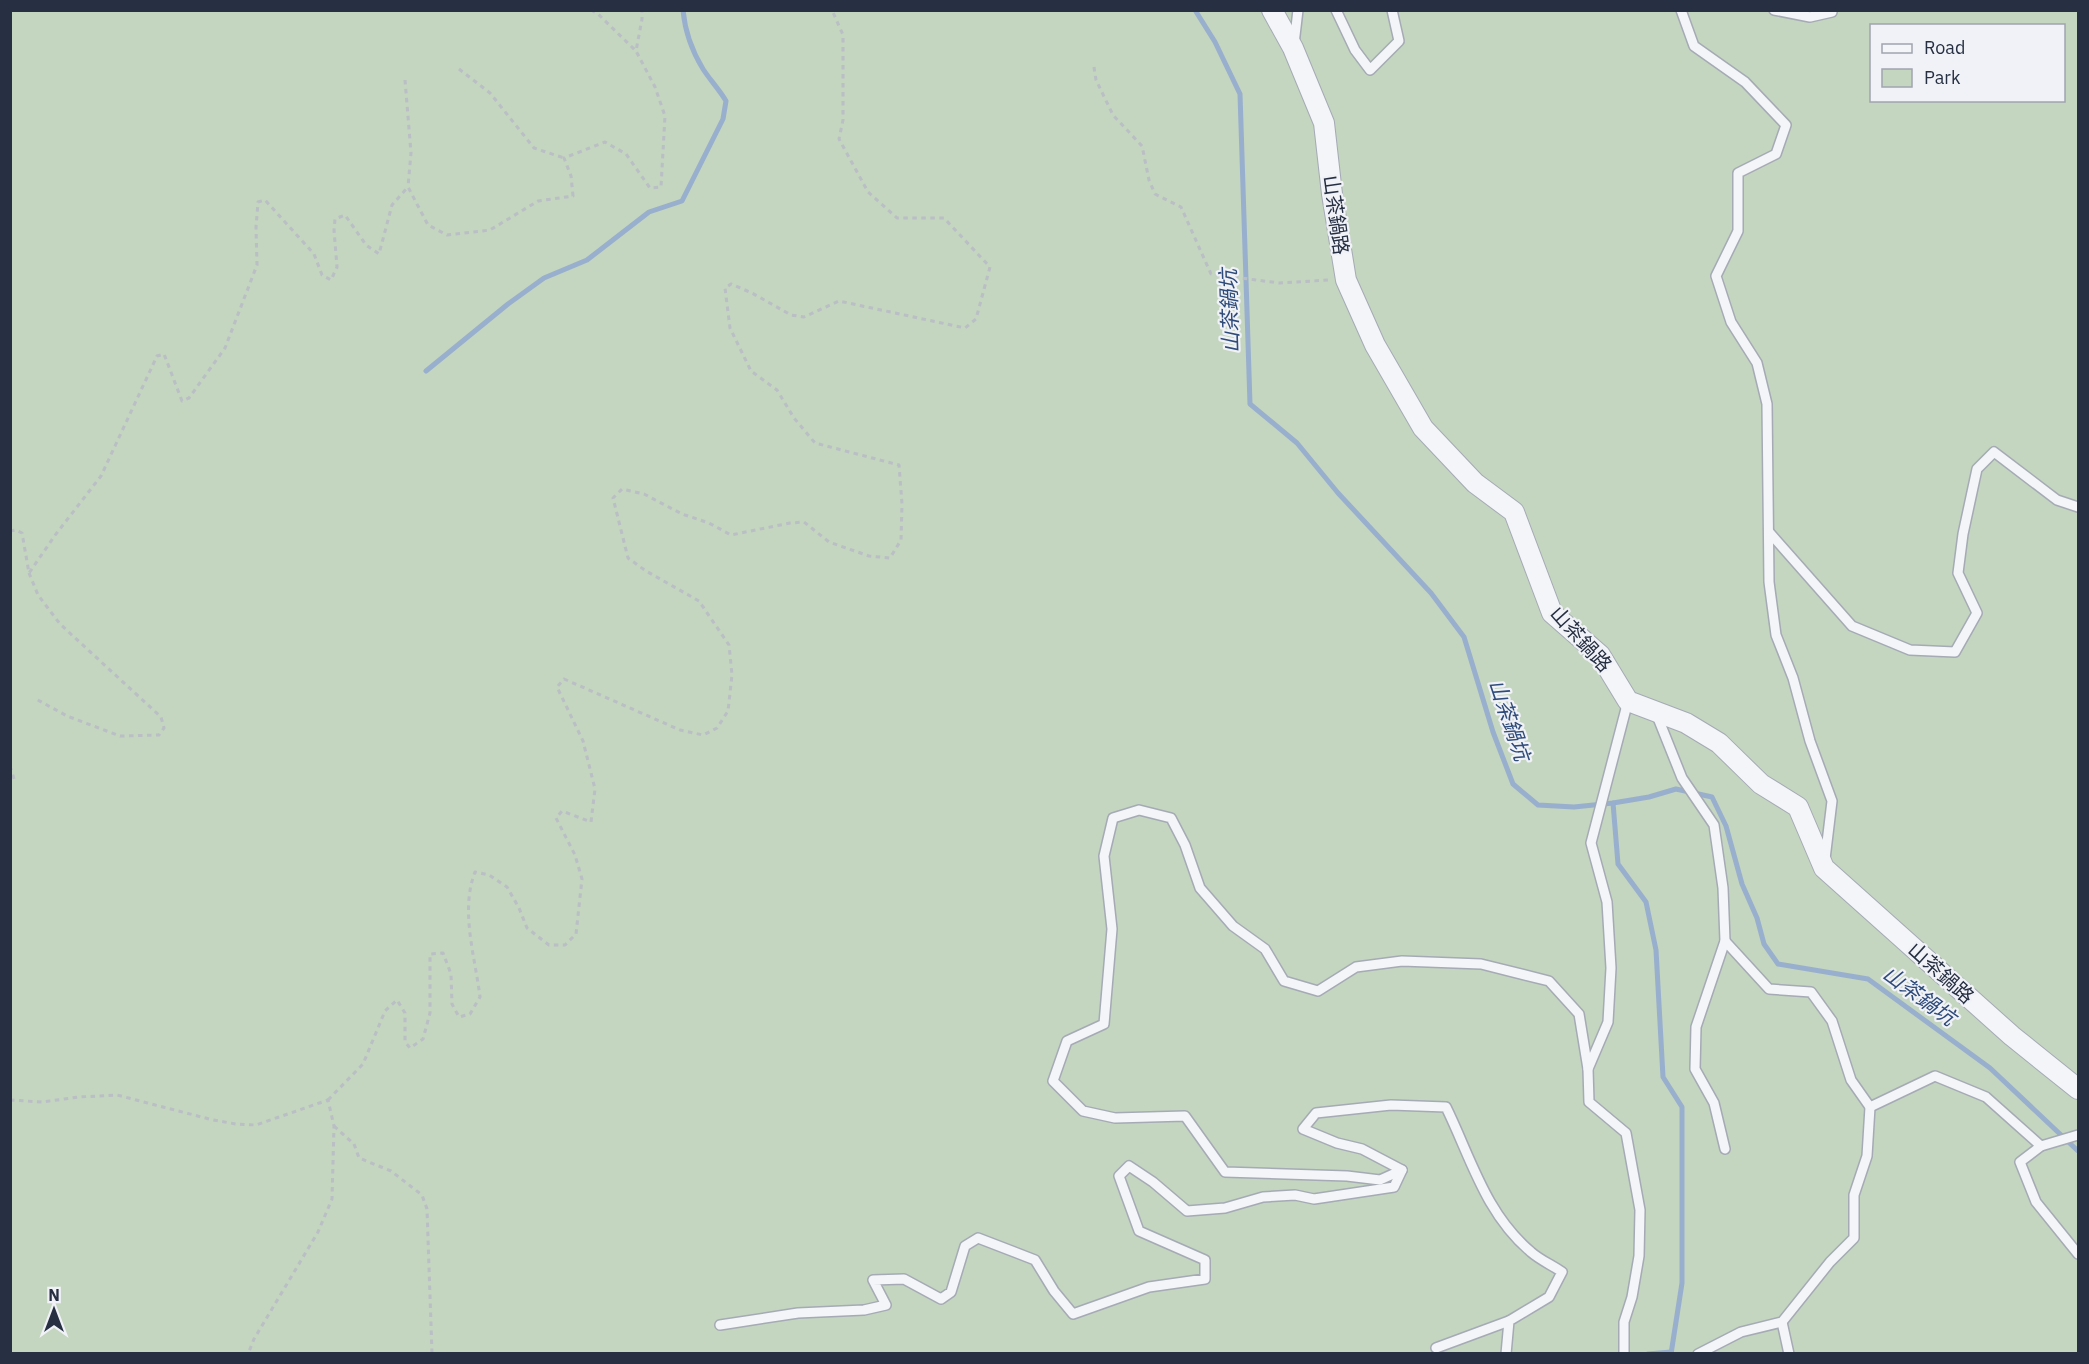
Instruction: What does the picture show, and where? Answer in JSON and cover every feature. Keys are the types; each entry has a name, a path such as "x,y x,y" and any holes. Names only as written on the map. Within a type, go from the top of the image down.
{"street":[{"name":"山茶鍋路","path":"1272,10 1293,48 1323,123 1346,280 1375,345 1423,428 1475,483 1514,512 1552,613 1600,655 1628,700 1686,723 1719,743 1761,784 1798,807 1824,868 2012,1036 2079,1089"}],"lane":[{"path":"1293,48 1298,10"},
{"path":"1336,10 1355,50 1370,70 1399,41 1392,10"},
{"path":"1681,10 1694,46 1745,82 1786,125 1776,154 1738,173 1738,231 1716,276 1731,322 1757,363 1767,404 1769,582 1776,635 1793,678 1810,741 1832,801 1824,868"},
{"path":"1774,10 1810,17 1832,12 1831,10"},
{"path":"1769,532 1851,626 1910,650 1955,652 1977,614 1958,573 1963,534 1977,469 1994,452 2057,500 2079,507"},
{"path":"1587,1068 1608,1022 1611,968 1607,902 1591,843 1628,700"},
{"path":"1655,711 1684,781 1714,825 1723,888 1725,941 1696,1027 1695,1068 1714,1103 1725,1149"},
{"path":"1402,1170 1380,1180 1347,1176 1225,1172 1185,1116 1115,1118 1083,1111 1053,1081 1067,1041 1104,1024 1112,929 1104,856 1113,818 1139,810 1171,818 1185,845 1200,888 1233,926 1265,949 1284,981 1318,991 1356,967 1402,961 1480,964 1549,981 1580,1014 1589,1102 1626,1133 1640,1210 1639,1256 1632,1297 1624,1322 1624,1348"},
{"path":"1698,1353 1741,1332 1782,1322 1830,1262 1854,1238 1854,1195 1867,1156 1870,1107 1851,1080 1832,1021 1811,992 1769,989 1725,941"},
{"path":"1870,1107 1935,1076 1986,1097 2041,1146"},
{"path":"1402,1170 1362,1149 1337,1143 1303,1129 1316,1113 1391,1105 1446,1107 1484,1194 1505,1226 1532,1253 1562,1272 1549,1297 1509,1321 1436,1348"},
{"path":"2078,1136 2041,1146 2020,1162 2036,1202 2079,1254"},
{"path":"720,1325 798,1313 864,1310 886,1305 873,1280 904,1280 941,1299 951,1292 965,1246 978,1238 1035,1260 1054,1291 1073,1314 1149,1287 1205,1279 1205,1260 1139,1231 1119,1176 1129,1166 1187,1211 1225,1208 1263,1197 1295,1195 1314,1199 1394,1187 1402,1170"},
{"path":"1506,1353 1509,1321"},
{"path":"1782,1322 1790,1353"}],"path":[{"path":"459,69 490,93 534,148 564,158 604,142 626,154 650,188 660,187 665,116 655,87 636,51 591,10"},
{"path":"636,51 642,10"},
{"path":"10,1100 42,1102 117,1095 213,1120 256,1125 328,1100 363,1064 385,1011 397,1000 405,1013 405,1042 410,1048 423,1039 430,1013 430,954 443,953 451,974 452,1004 459,1017 470,1014 480,997 468,918 470,886 475,872 489,874 507,887 527,928 549,945 565,945 576,934 582,879 575,855 556,818 562,811 591,822 596,789 583,741 557,687 564,679 680,730 703,735 717,728 728,711 732,675 729,645 699,601 628,558 613,498 622,489 644,494 682,514 709,523 731,535 804,522 829,542 869,556 890,558 901,540 902,504 899,465 815,442 794,418 777,390 751,371 730,328 725,288 731,284 753,293 791,315 804,317 839,301 965,327 976,319 990,267 944,218 897,218 868,192 839,140 843,120 843,34 832,10"},
{"path":"1094,67 1096,80 1113,115 1142,146 1149,180 1155,194 1181,207 1210,274 1279,283 1346,280"},
{"path":"405,80 411,153 408,187 428,225 447,235 490,230 538,201 573,196 571,176 564,158"},
{"path":"29,573 101,476 157,356 164,354 182,401 189,398 225,348 257,266 258,202 265,200 314,255 322,275 331,280 337,267 335,219 345,215 366,245 379,255 392,205 408,187"},
{"path":"10,531 22,532 29,573 38,595 60,624 160,717 164,728 159,735 120,736 68,716 36,699"},
{"path":"10,766 15,782"},
{"path":"248,1353 254,1339 318,1232 332,1199 334,1126 328,1100"},
{"path":"334,1126 354,1144 359,1158 391,1171 422,1195 427,1209 432,1353"}],"green space":[{"path":"11,11 2078,11 2078,1353 11,1353"}],"waterway":[{"path":"426,371 508,304 544,278 587,260 649,212 682,201 723,119 726,101 696,55 687,34 683,10"},
{"name":"山茶鍋坑","path":"1195,10 1215,42 1240,94 1250,404 1297,443 1338,493 1431,593 1464,637 1493,732 1513,784 1538,805 1574,807 1613,803 1649,797 1676,789 1712,797 1726,826 1742,884 1757,918 1764,944 1778,964 1868,979 1990,1068 2078,1151"},
{"path":"1613,803 1618,864 1646,902 1656,950 1663,1077 1682,1107 1682,1283 1671,1354"},
{"path":"1648,1354 1671,1352"}]}
